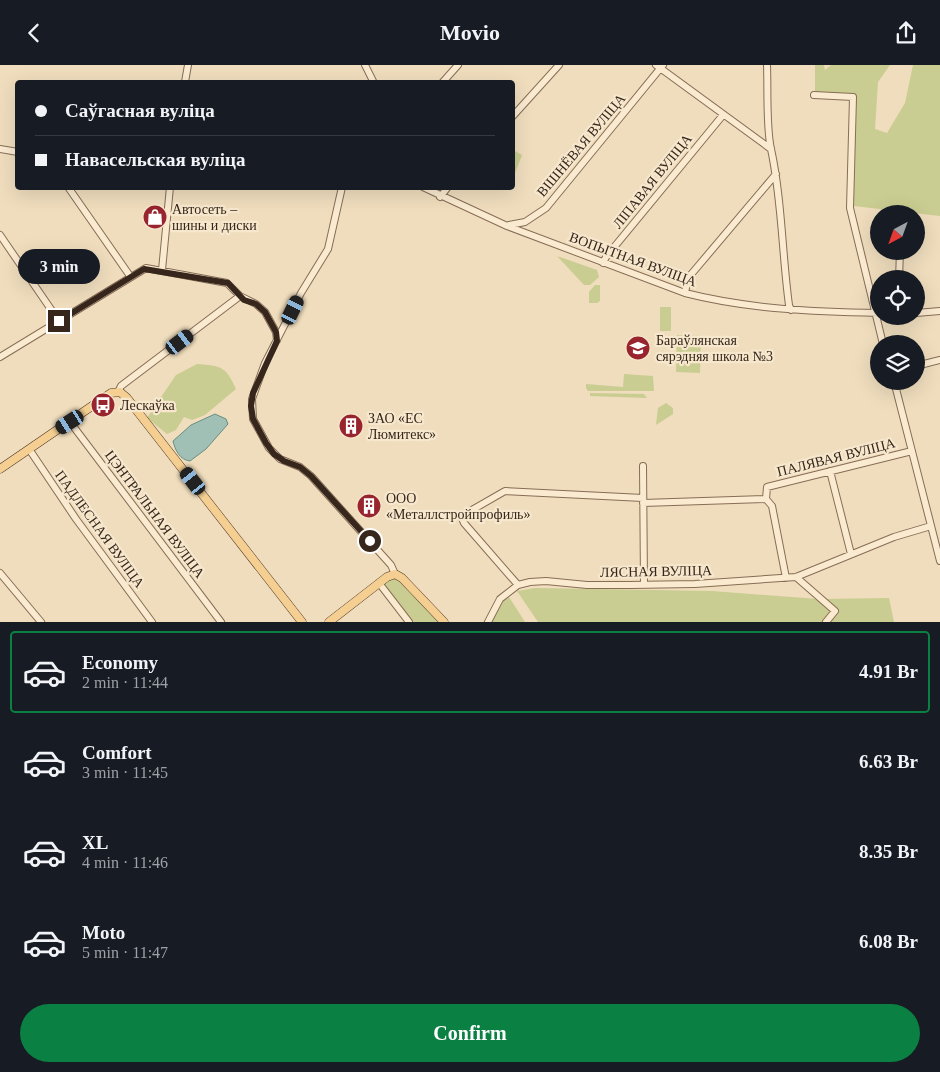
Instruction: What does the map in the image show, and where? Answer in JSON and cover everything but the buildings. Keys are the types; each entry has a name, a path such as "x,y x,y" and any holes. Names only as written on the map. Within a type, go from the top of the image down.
{"main road":[{"path":"0,469 115,393 128,398 302,622"},
{"path":"329,622 378,583 397,574 444,622"}],"street":[{"path":"185,80 188,65"},
{"path":"365,65 372,80"},
{"path":"445,80 458,65"},
{"path":"515,114 560,65"},
{"path":"767,65 771,149 776,174 788,305 791,310"},
{"path":"660,66 723,115 771,149"},
{"name":"ВІШНЁВАЯ ВУЛІЦА","path":"507,225 526,223 546,208 660,66"},
{"path":"814,95 852,97 850,208 870,286"},
{"name":"ЛІПАВАЯ ВУЛІЦА","path":"603,263 723,115"},
{"path":"0,149 15,152"},
{"path":"685,293 688,278 776,174"},
{"path":"70,190 130,276"},
{"path":"162,271 170,190"},
{"path":"341,190 328,249 277,341 253,393 252,413 256,425 274,454 284,461 300,467 311,476 397,574"},
{"name":"ВОПЫТНАЯ ВУЛІЦА","path":"429,190 440,197 507,225 685,293 710,299 791,310 870,313"},
{"path":"440,197 446,190"},
{"path":"0,235 59,321"},
{"path":"0,357 146,268 228,283 240,296 256,304 265,312 276,332 277,341"},
{"path":"115,393 121,386 240,296"},
{"path":"925,312 940,311"},
{"path":"925,364 940,360"},
{"path":"896,390 940,561"},
{"name":"ЦЭНТРАЛЬНАЯ ВУЛІЦА","path":"70,422 221,622"},
{"name":"ПАДЛЕСНАЯ ВУЛІЦА","path":"28,449 76,519 152,622"},
{"name":"ПАЛЯВАЯ ВУЛІЦА","path":"766,499 767,487 912,451"},
{"path":"643,466 644,584"},
{"path":"830,471 850,554"},
{"path":"488,622 500,599 518,585 462,518 505,491 643,501 766,499 772,506 786,578"},
{"name":"ЛЯСНАЯ ВУЛІЦА","path":"518,585 538,581 587,585 695,584 796,577 850,554 940,525"},
{"path":"0,573 41,622"},
{"path":"796,577 835,611 826,622"},
{"path":"378,583 409,622"}],"green space":[{"path":"815,65 824,65 825,70 831,65 890,65 878,82 875,129 887,133 905,103 913,65 940,65 940,216 925,214 925,205 870,205 870,208 854,206 854,95 815,94"},
{"path":"515,151 522,155 515,173"},
{"path":"557,256 597,270 599,277 590,285 584,285"},
{"path":"595,285 600,285 600,301 589,303 589,292"},
{"path":"660,307 671,307 671,331 660,331"},
{"path":"677,335 701,336 700,373 676,372"},
{"path":"197,364 222,369 229,376 236,389 205,415 192,420 184,417 176,430 167,434 147,418 176,375"},
{"path":"624,374 653,376 654,391 588,391 586,388 586,384 623,387"},
{"path":"590,393 644,394 647,398 590,396"},
{"path":"666,403 673,408 673,414 656,425 658,408"},
{"path":"396,577 440,622 414,622 383,582"},
{"path":"535,588 712,591 819,599 889,598 894,622 538,622 517,591"},
{"path":"509,597 525,622 490,622 498,604"}],"water":[{"path":"215,414 226,419 228,424 206,449 190,461 183,459 173,441 191,425"}],"place":[{"name":"Автосеть – шины и диски","path":"155,217"},
{"name":"Бараўлянская сярэдняя школа №3","path":"638,348"},
{"name":"Лескаўка","path":"103,405"},
{"name":"ЗАО «ЕС Люмитекс»","path":"351,426"},
{"name":"ООО «Металлстройпрофиль»","path":"369,506"}],"route":[{"path":"59,321 146,268 228,283 244,300 256,304 265,312 276,332 277,341 263,367 252,399 253,419 261,435 269,448 280,459 300,467 311,476 370,541"}]}
